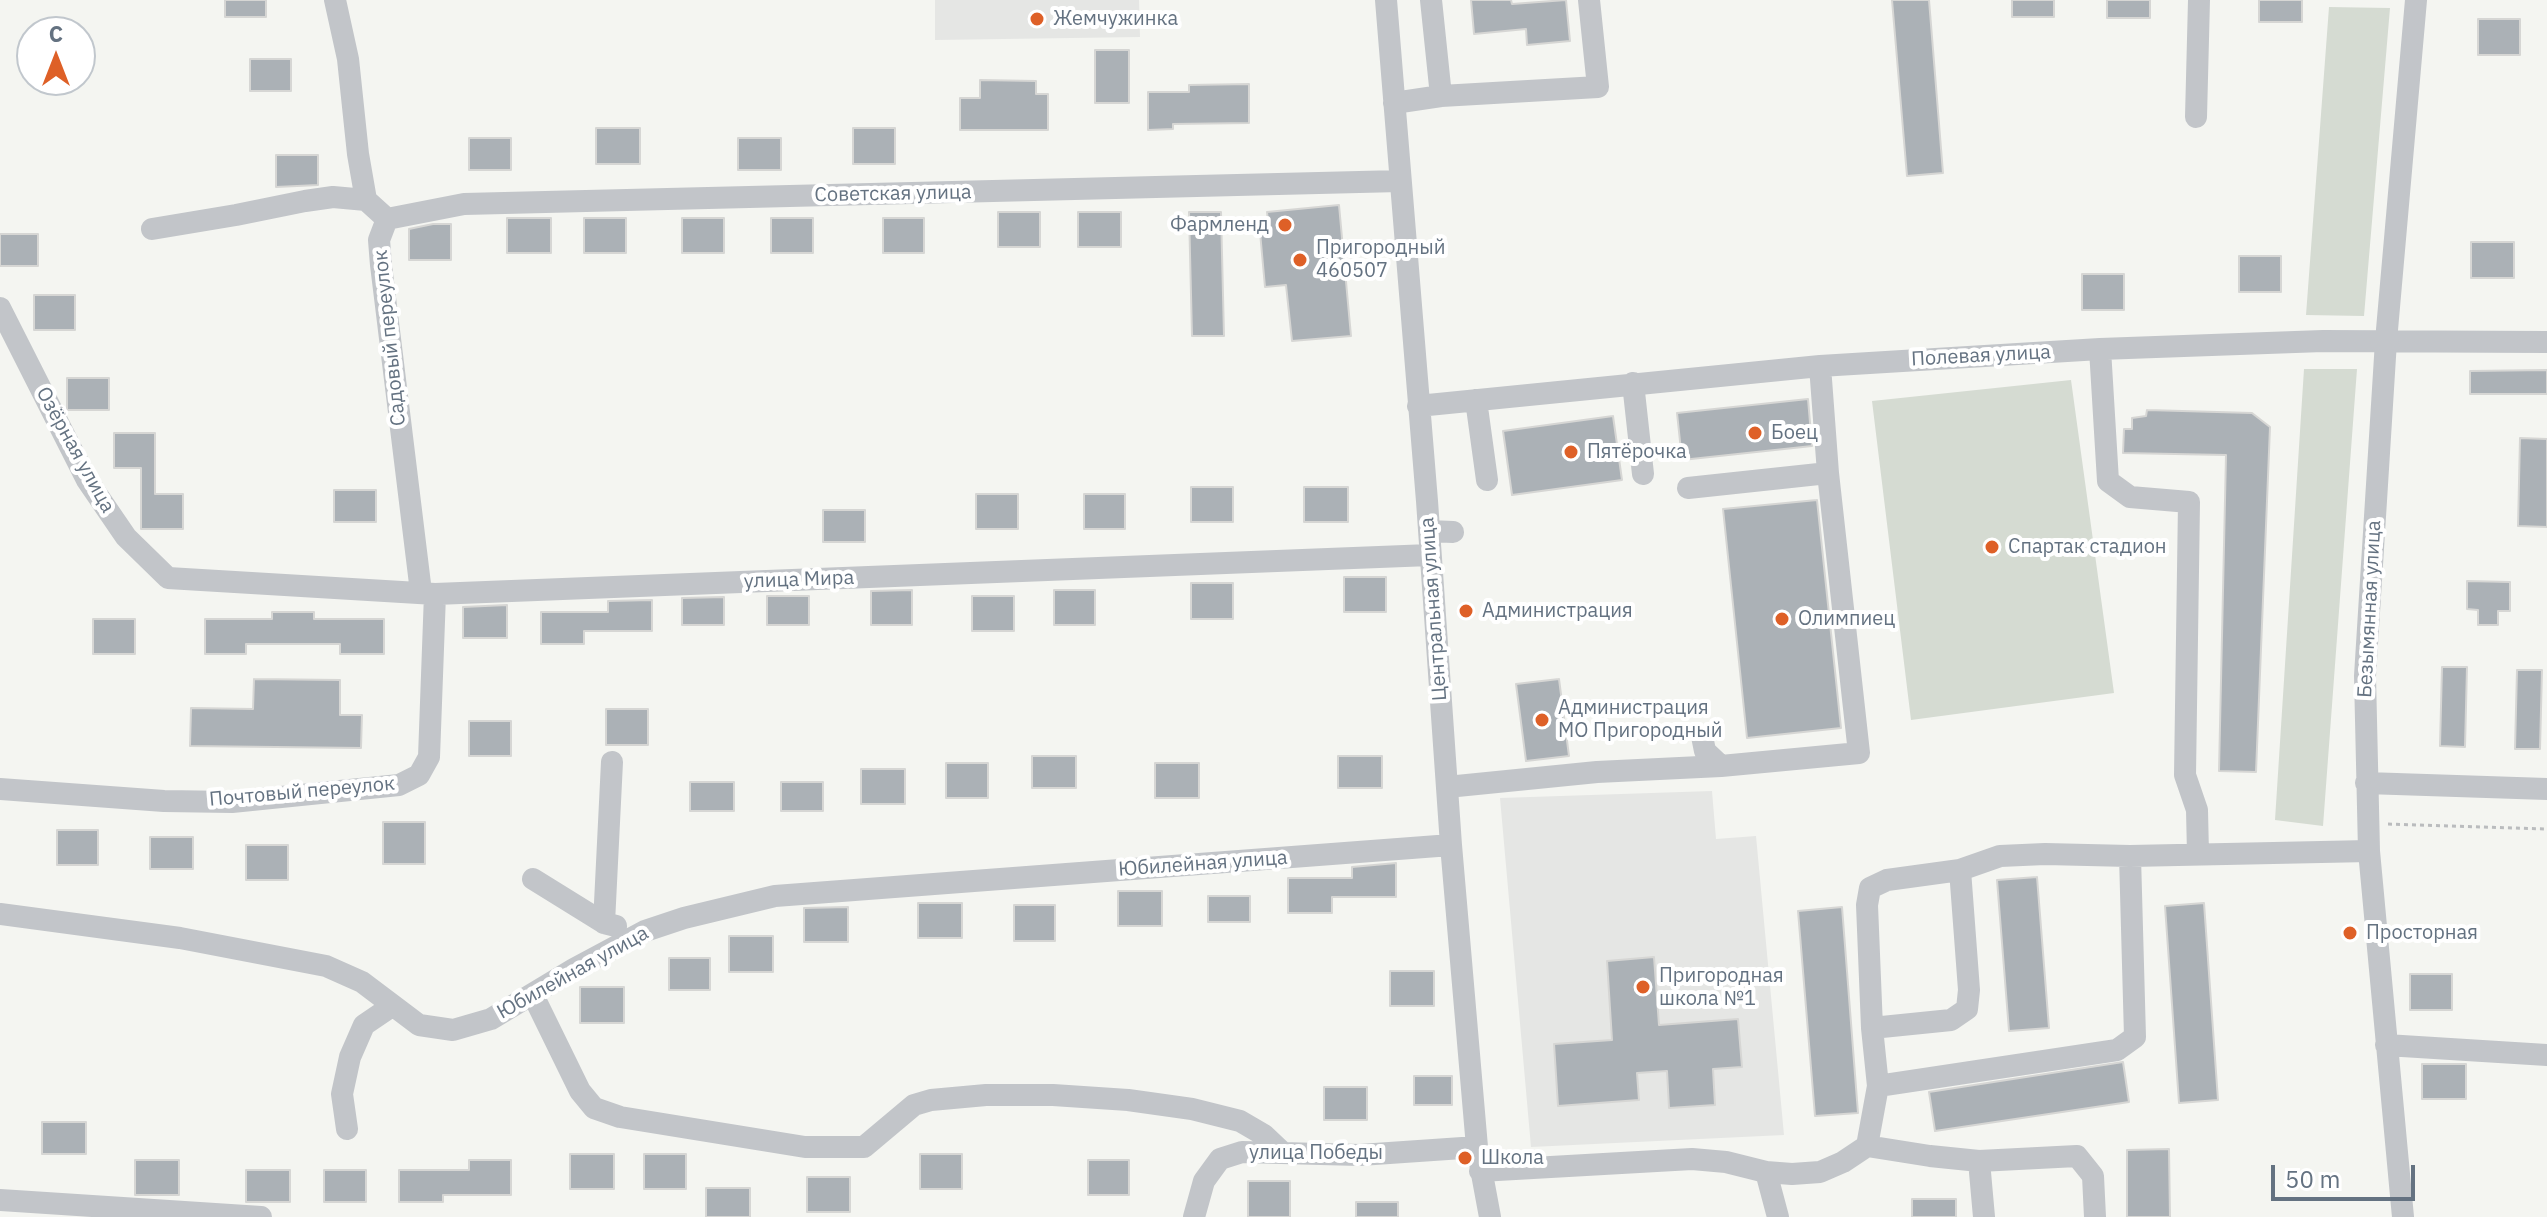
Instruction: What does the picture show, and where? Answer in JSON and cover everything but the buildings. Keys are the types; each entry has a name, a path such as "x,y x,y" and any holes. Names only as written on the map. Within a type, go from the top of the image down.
{"street":[{"path":"335,0 348,59 366,200"},
{"name":"Центральная улица","path":"1386,0 1451,845 1477,1147 1490,1217"},
{"path":"1431,0 1441,96"},
{"path":"1394,103 1441,96 1598,87 1589,0"},
{"path":"2196,117 2199,0"},
{"name":"Безымянная улица","path":"2403,1217 2369,851 2365,676 2386,341 2416,0"},
{"name":"Советская улица","path":"387,219 464,204 1400,181"},
{"path":"152,229 333,197 366,200 387,219"},
{"name":"Садовый переулок","path":"387,219 379,240 381,265 428,593"},
{"name":"Озёрная улица","path":"0,308 87,480 126,537 168,578"},
{"name":"Полевая улица","path":"1418,406 1820,366 2100,349 2323,341 2547,342"},
{"path":"2100,349 2108,481 2130,497 2189,502 2185,775 2197,810 2198,854"},
{"path":"1447,787 1597,772 1721,766 1859,753 1828,473 1820,366"},
{"path":"1633,383 1643,474"},
{"path":"1476,400 1487,480"},
{"path":"1688,488 1828,473"},
{"path":"1429,531 1453,532"},
{"name":"улица Мира","path":"168,578 428,593 1430,555"},
{"name":"Почтовый переулок","path":"0,789 164,801 232,802 399,785 419,775 429,757 428,593"},
{"path":"1702,736 1705,751 1721,766"},
{"path":"604,923 612,762"},
{"path":"2366,783 2547,789"},
{"name":"Юбилейная улица","path":"0,914 180,938 326,966 362,982 419,1025 453,1030 491,1019 645,931 684,918 775,896 1451,845"},
{"path":"1867,1146 1878,1086 1872,1028 1867,905 1870,888 1887,880 1960,870 2000,856 2369,851"},
{"path":"1878,1086 2117,1050 2135,1037 2130,856"},
{"path":"1872,1028 1951,1020 1967,1009 1969,990 1960,870"},
{"path":"533,879 604,923 645,931"},
{"path":"533,995 580,1091 594,1108 620,1117 805,1147 864,1147 914,1105 931,1100 986,1095 1068,1096 1192,1109 1240,1121 1264,1135 1282,1152"},
{"path":"347,1129 342,1094 350,1057 364,1025 392,1006"},
{"path":"2386,1045 2547,1055"},
{"path":"1480,1171 1692,1159 1792,1174 1820,1172 1867,1146 1979,1161 2077,1156 2093,1176 2095,1217"},
{"name":"улица Победы","path":"1194,1217 1204,1181 1220,1159 1242,1152 1360,1155 1477,1147"},
{"path":"1979,1161 1984,1217"},
{"path":"1766,1172 1778,1217"},
{"path":"0,1200 261,1217"}],"path":[{"path":"2368,823 2547,829"}],"shaded area":[{"name":"Жемчужинка","path":"935,0 1139,0 1140,37 935,40"},
{"path":"2329,7 2390,8 2364,316 2306,315"},
{"path":"2304,369 2357,369 2323,826 2275,820"},
{"name":"Спартак стадион","path":"2071,380 2114,693 1911,720 1872,401"},
{"name":"Пригородная школа №1","path":"1712,791 1716,839 1756,836 1784,1135 1531,1147 1500,798"}],"place":[{"name":"Жемчужинка","path":"1037,19"},
{"name":"Фармленд","path":"1285,225"},
{"name":"Пригородный 460507","path":"1300,260"},
{"name":"Боец","path":"1755,433"},
{"name":"Пятёрочка","path":"1571,452"},
{"name":"Спартак стадион","path":"1992,547"},
{"name":"Администрация","path":"1466,611"},
{"name":"Олимпиец","path":"1782,619"},
{"name":"Администрация МО Пригородный","path":"1542,720"},
{"name":"Просторная","path":"2350,933"},
{"name":"Пригородная школа №1","path":"1643,987"},
{"name":"Школа","path":"1465,1158"}]}
